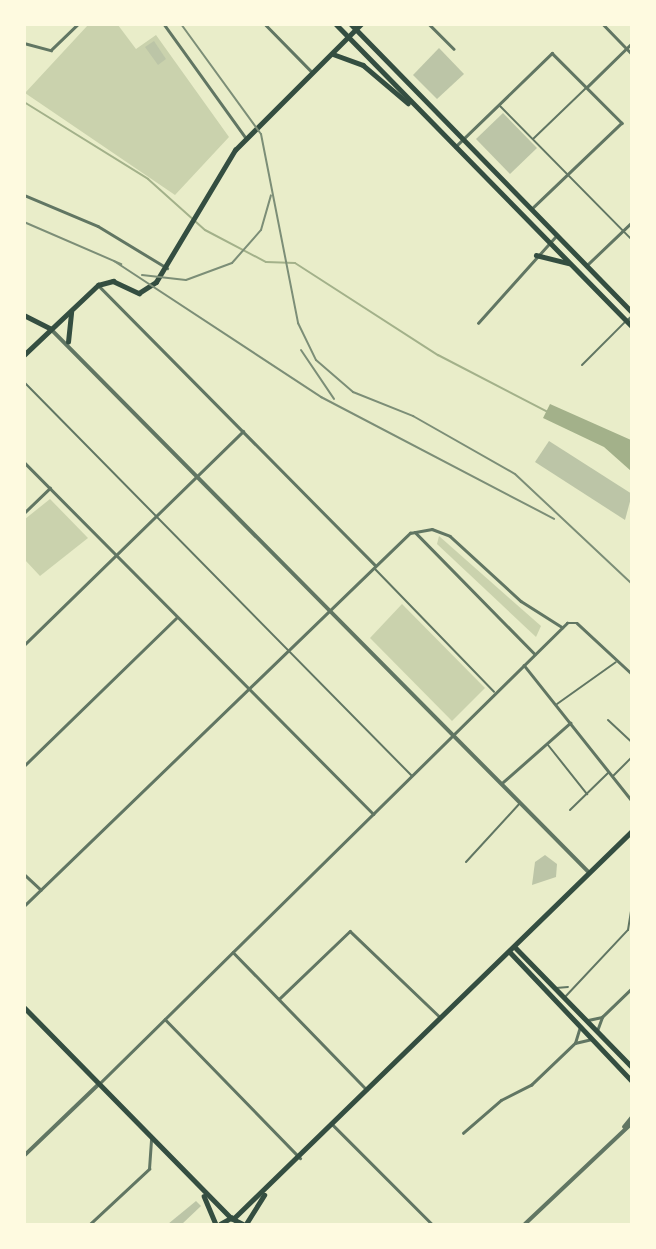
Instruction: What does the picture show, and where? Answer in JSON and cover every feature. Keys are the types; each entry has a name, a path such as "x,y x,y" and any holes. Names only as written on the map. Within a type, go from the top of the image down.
{"main road":[{"path":"336,24 632,326"},
{"path":"351,24 632,314"},
{"path":"24,355 99,285 113,281 142,292 167,268 205,202 247,138 314,74 361,24"},
{"path":"333,54 363,65 417,109"},
{"path":"536,256 570,263"},
{"path":"68,342 71,311"},
{"path":"24,315 51,329"},
{"path":"203,1194 218,1224 233,1218 269,1188 632,831"},
{"path":"515,947 632,1067"},
{"path":"510,952 632,1081"},
{"path":"24,1007 203,1194 233,1218 245,1224 269,1188"}],"street":[{"path":"24,43 51,50 78,24"},
{"path":"164,24 247,138"},
{"path":"265,24 314,74"},
{"path":"429,24 454,49"},
{"path":"603,24 632,54"},
{"path":"587,87 632,43"},
{"path":"455,147 552,53 622,123 532,210"},
{"path":"24,195 98,226 167,268"},
{"path":"586,266 632,222"},
{"path":"478,323 557,235"},
{"path":"99,285 375,565"},
{"path":"626,321 632,314"},
{"path":"51,329 68,342 590,873"},
{"path":"24,645 243,432"},
{"path":"24,462 247,690 373,814"},
{"path":"24,513 50,488"},
{"path":"415,531 535,654"},
{"path":"24,906 405,536 415,531 450,536 521,601 562,627"},
{"path":"24,766 176,618"},
{"path":"24,1156 562,627 569,622 632,674"},
{"path":"524,665 632,801"},
{"path":"502,783 571,722"},
{"path":"24,874 41,890"},
{"path":"279,999 350,931 442,1018"},
{"path":"233,951 367,1091"},
{"path":"597,1031 602,1017 632,988"},
{"path":"586,1020 602,1017"},
{"path":"165,1019 300,1158"},
{"path":"575,1043 580,1026"},
{"path":"463,1133 501,1100 527,1088 575,1043 592,1039"},
{"path":"525,1224 623,1129 632,1117"},
{"path":"623,1129 632,1124"},
{"path":"334,1125 432,1224"},
{"path":"90,1224 143,1174 153,1158 150,1140"}],"lane":[{"path":"533,139 587,87"},
{"path":"499,104 632,240"},
{"path":"582,365 626,321"},
{"path":"24,382 412,776"},
{"path":"375,565 377,574 495,693"},
{"path":"557,704 618,661"},
{"path":"607,720 632,743"},
{"path":"547,744 587,794"},
{"path":"613,777 632,757"},
{"path":"570,810 609,772"},
{"path":"466,862 520,803"},
{"path":"565,998 573,982 628,930 632,904"},
{"path":"555,988 569,987"}],"shaded area":[{"path":"88,25 118,25 136,49 156,35 229,137 175,195 25,93"},
{"path":"550,404 631,440 631,471 604,447 543,418"},
{"path":"50,499 88,538 40,576 25,560 25,519"},
{"path":"439,536 541,626 536,637 437,544"},
{"path":"402,604 485,688 452,721 370,638"}],"building":[{"path":"154,41 166,59 158,65 145,47"},
{"path":"439,48 464,74 437,99 413,75"},
{"path":"503,113 537,148 510,174 476,139"},
{"path":"549,441 632,494 625,520 535,462"},
{"path":"545,855 557,864 556,877 532,885 535,862"},
{"path":"196,1201 201,1206 182,1224 168,1224"}],"waterway":[{"path":"24,102 148,179 205,230 266,262 295,263 438,355 548,412"}],"railway":[{"path":"181,24 261,134 298,323 316,360 353,392 413,416 515,474 632,584"},
{"path":"142,275 186,280 232,263 261,230 271,195"},
{"path":"24,222 121,264"},
{"path":"114,261 321,397 554,519"},
{"path":"301,350 334,399"}]}
